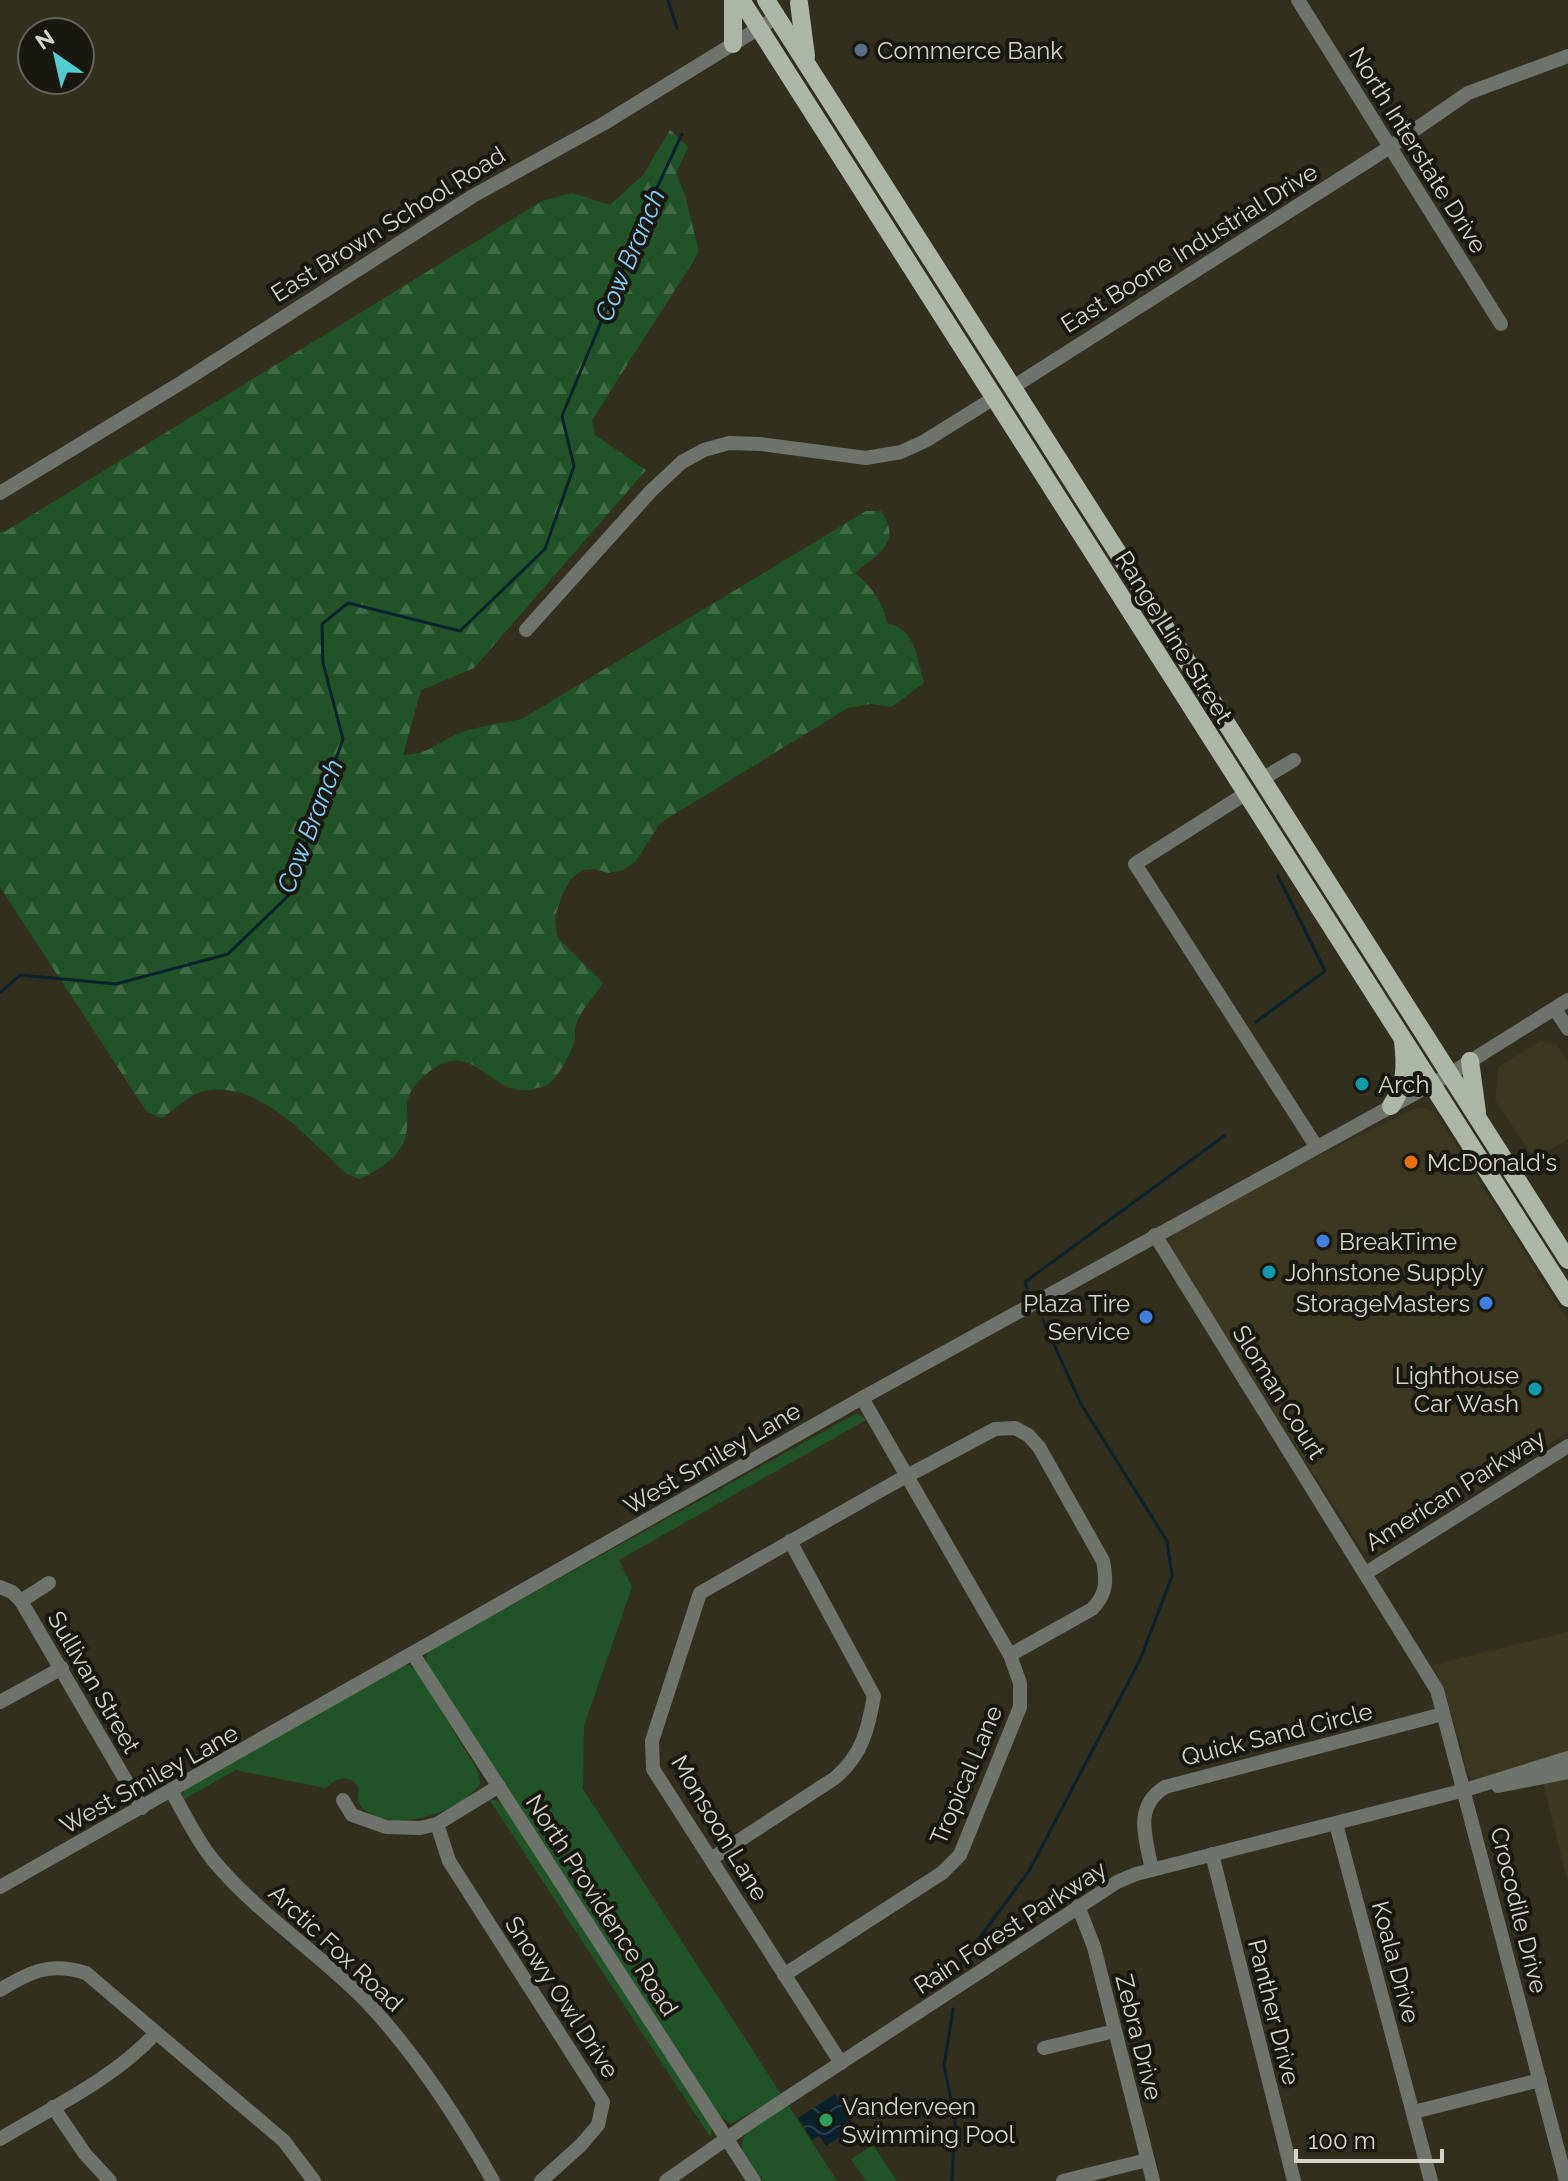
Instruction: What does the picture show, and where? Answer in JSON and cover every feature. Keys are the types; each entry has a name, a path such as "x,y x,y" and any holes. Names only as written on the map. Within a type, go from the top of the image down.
{"main road":[{"path":"733,0 733,44"},
{"name":"Range Line Street","path":"741,0 1568,1298"},
{"name":"Range Line Street","path":"766,0 1568,1260"},
{"path":"801,1 807,63"},
{"name":"East Brown School Road","path":"777,17 801,1"},
{"path":"944,319 1000,383 1013,387"},
{"path":"994,398 1010,406 1048,442"},
{"path":"1198,720 1227,747 1245,772 1262,779"},
{"path":"1245,794 1257,798 1278,824 1304,845"},
{"path":"1391,1106 1404,1083 1403,1038"},
{"path":"1470,1061 1478,1119"}],"street":[{"name":"North Interstate Drive","path":"1298,0 1501,324"},
{"name":"East Brown School Road","path":"0,493 184,381 473,196 603,124 777,17"},
{"name":"East Boone Industrial Drive","path":"1013,387 1390,147 1468,93 1568,56"},
{"path":"526,630 651,491 682,462 704,450 729,443 866,458 901,452 925,441 994,398"},
{"path":"1262,779 1294,760"},
{"path":"1245,794 1135,864 1316,1146"},
{"path":"1561,1004 1568,1029"},
{"name":"West Smiley Lane","path":"2,1883 172,1792 862,1398 1450,1074 1561,1004"},
{"name":"Sloman Court","path":"1155,1235 1437,1690 1443,1714"},
{"name":"Tropical Lane","path":"784,1975 942,1873 960,1855 1020,1707 1020,1683 1010,1655 862,1398"},
{"name":"Monsoon Lane","path":"841,2063 653,1769 652,1741 700,1593 995,1429 1015,1428 1028,1435 1039,1447 1103,1561 1107,1580 1101,1601 1092,1609 1010,1655"},
{"name":"American Parkway","path":"1366,1573 1568,1446"},
{"path":"711,1859 835,1778 852,1763 870,1717 874,1696 790,1541"},
{"path":"21,1601 49,1583"},
{"name":"Sullivan Street","path":"0,1587 12,1592 21,1601 142,1808"},
{"name":"North Providence Road","path":"413,1654 754,2181"},
{"path":"0,1702 62,1668"},
{"name":"Crocodile Drive","path":"1443,1714 1566,2171"},
{"name":"Quick Sand Circle","path":"1152,1870 1144,1813 1147,1802 1165,1787 1443,1714"},
{"name":"Rain Forest Parkway","path":"666,2181 1117,1882 1212,1854 1465,1790 1568,1758"},
{"name":"Rain Forest Parkway","path":"1465,1790 1524,1783 1568,1772"},
{"path":"343,1800 352,1815 386,1827 420,1828 437,1824 499,1786"},
{"name":"Arctic Fox Road","path":"172,1792 197,1838 234,1883 364,2000 399,2039 464,2129 493,2181"},
{"name":"Snowy Owl Drive","path":"437,1824 449,1861 603,2102 598,2125 541,2181"},
{"name":"Koala Drive","path":"1336,1824 1431,2181"},
{"name":"Panther Drive","path":"1212,1854 1294,2181"},
{"name":"Zebra Drive","path":"1078,1906 1094,1947 1153,2181"},
{"path":"0,1990 30,1972 65,1967 86,1973 284,2141 314,2181"},
{"path":"1044,2048 1115,2031"},
{"path":"0,2139 108,2076 156,2033"},
{"path":"1414,2112 1540,2080"},
{"path":"53,2107 85,2154 110,2181"},
{"path":"1063,2181 1147,2160"}],"shaded area":[{"path":"1541,1041 1557,1045 1568,1062 1568,1139 1535,1160 1495,1100 1499,1066"},
{"path":"1418,1107 1429,1109 1437,1115 1568,1321 1568,1432 1374,1556 1362,1550 1168,1245 1176,1233 1286,1171"},
{"path":"1568,1632 1568,1884 1538,1762 1481,1780 1469,1777 1447,1698 1433,1665"}],"green space":[{"path":"670,130 688,147 676,173 685,195 699,252 592,420 595,435 646,470 474,668 421,690 403,755 425,751 471,729 522,719 866,511 881,511 887,522 888,540 879,553 855,573 876,595 887,623 910,638 924,683 891,707 871,704 848,708 660,823 636,861 623,870 609,873 595,869 582,870 571,879 555,917 557,937 603,983 578,1019 570,1052 548,1085 520,1090 505,1086 467,1063 453,1061 437,1066 412,1089 407,1103 407,1131 398,1152 360,1179 347,1174 282,1115 245,1094 225,1090 204,1091 162,1118 147,1112 0,887 0,532 542,201 572,193 610,205 643,175"},
{"path":"857,1413 866,1420 619,1560 632,1587 584,1726 583,1789 781,2094 731,2124 717,2114 426,1663 427,1652"},
{"path":"403,1665 417,1671 479,1773 480,1784 460,1802 417,1819 388,1819 375,1816 361,1807 358,1786 350,1779 338,1780 326,1788 236,1770 182,1800 184,1790"},
{"path":"489,1799 505,1807 712,2129 711,2138"},
{"path":"788,2105 837,2181 763,2181 748,2160 742,2147 746,2135"},
{"path":"873,2145 897,2181 866,2181 851,2159"}],"water":[{"name":"Vanderveen Swimming Pool","path":"835,2094 860,2135 856,2138 858,2141 849,2146 840,2137 826,2146 819,2136 812,2140 798,2118"}],"waterway":[{"name":"Cow Branch","path":"668,0 677,28"},
{"name":"Cow Branch","path":"0,993 20,975 116,984 228,954 288,896 343,739 323,663 322,624 348,603 460,631 545,549 574,466 562,416 682,134"},
{"path":"1256,1022 1325,971 1278,876"},
{"path":"1027,1289 1025,1282 1224,1136"},
{"path":"955,1971 1029,1871 1140,1660 1172,1576 1167,1541 1081,1404 1043,1320"},
{"path":"952,2181 955,2119 944,2066 953,2009"}],"place":[{"name":"Commerce Bank","path":"861,50"},
{"name":"Arch","path":"1362,1084"},
{"name":"McDonald's","path":"1411,1162"},
{"name":"BreakTime","path":"1323,1241"},
{"name":"Johnstone Supply","path":"1269,1272"},
{"name":"StorageMasters","path":"1486,1303"},
{"name":"Plaza Tire Service","path":"1146,1317"},
{"name":"Lighthouse Car Wash","path":"1535,1389"},
{"name":"Vanderveen Swimming Pool","path":"826,2120"}]}
